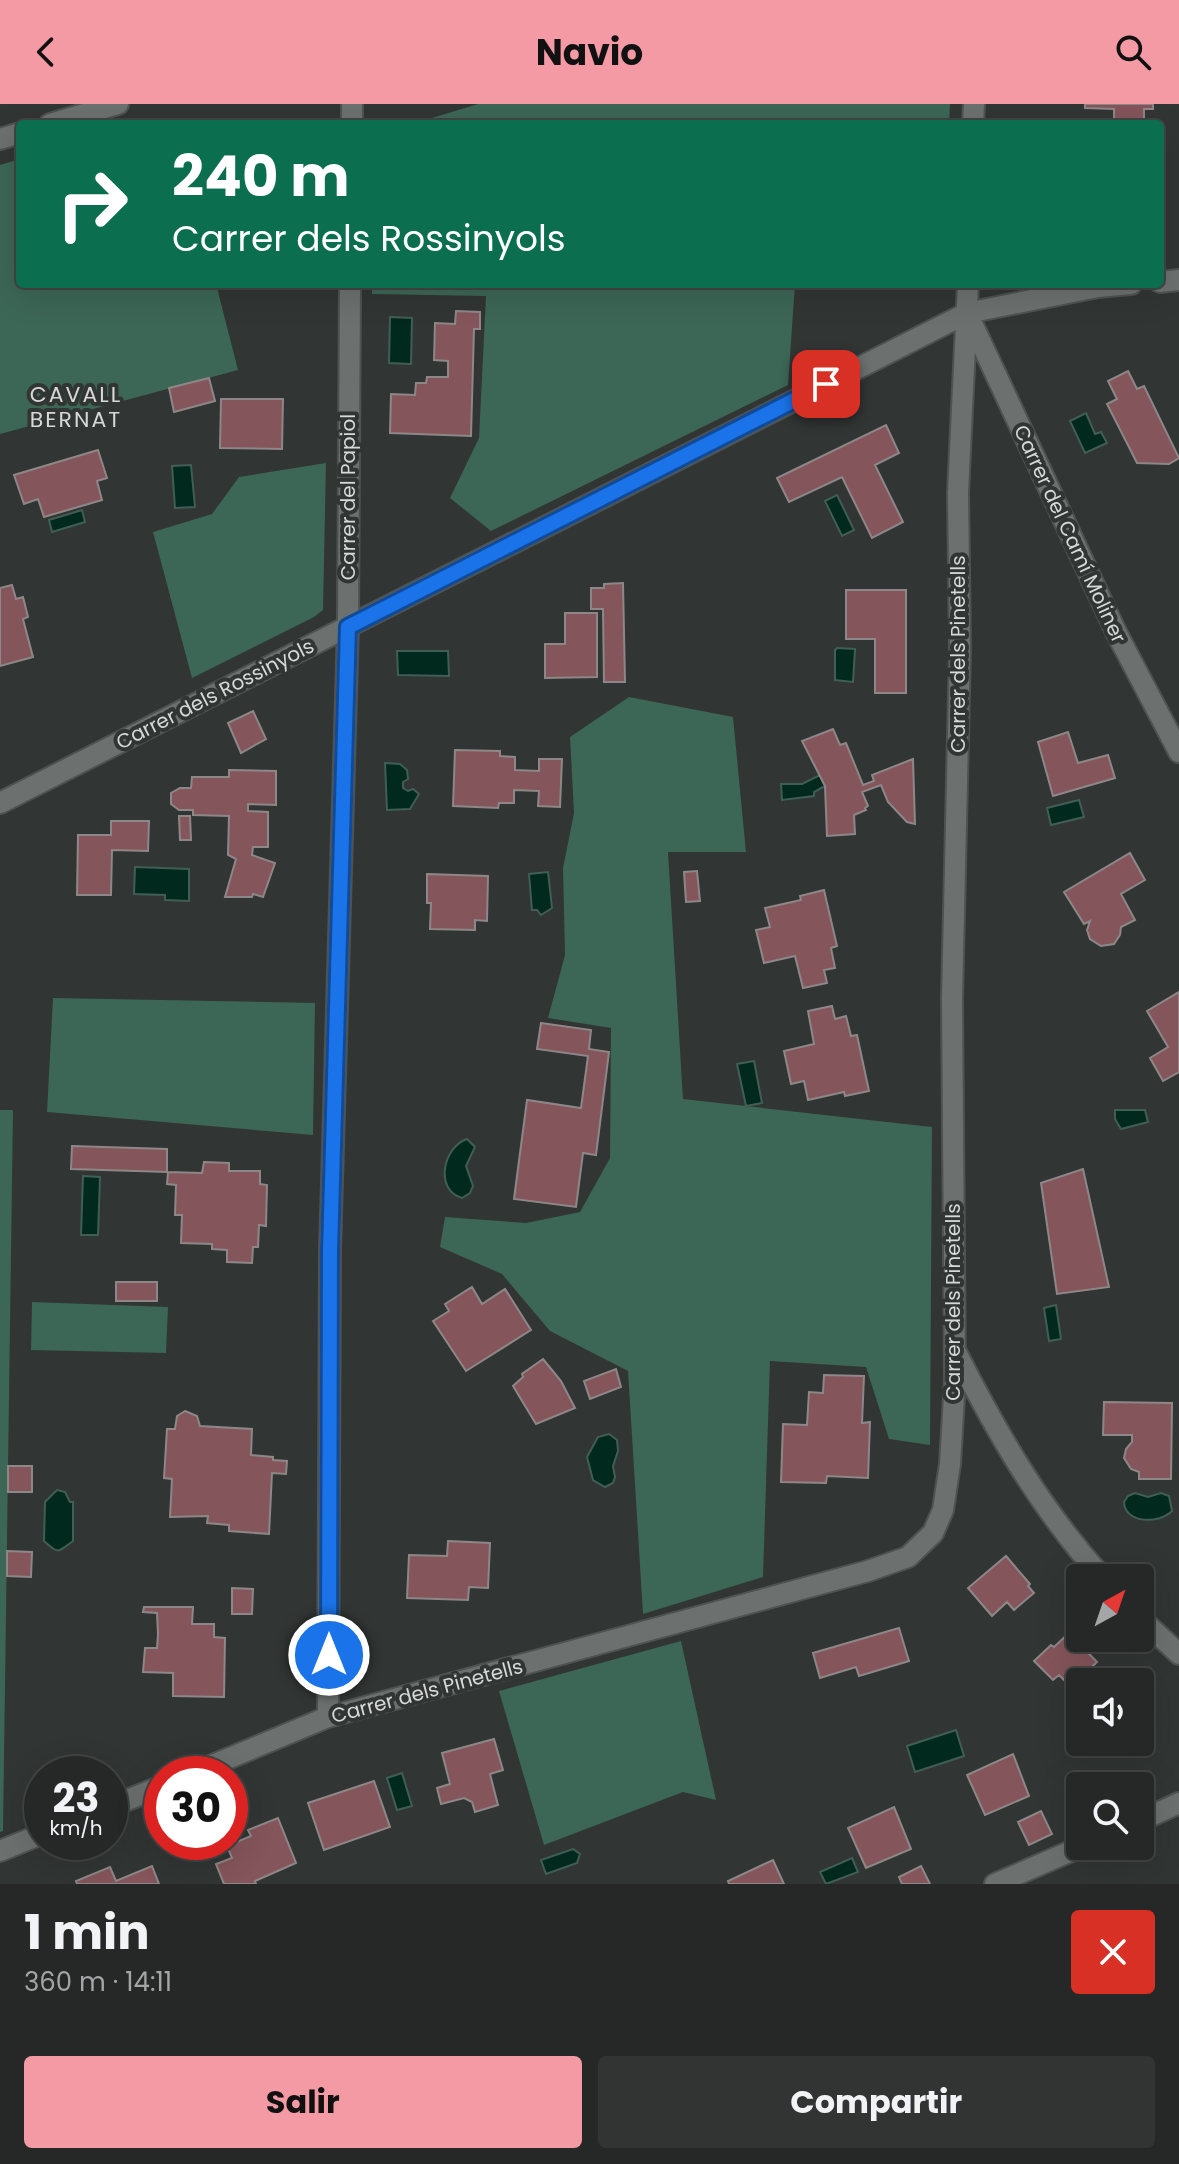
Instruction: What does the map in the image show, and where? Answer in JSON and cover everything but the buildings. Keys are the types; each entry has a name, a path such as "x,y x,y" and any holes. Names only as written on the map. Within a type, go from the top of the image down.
{"street":[{"path":"64,120 118,104"},
{"name":"Carrer del Papiol","path":"328,1717 330,1250 348,627 350,288"},
{"name":"Carrer dels Pinetells","path":"234,1756 328,1717 730,1611 908,1557 933,1533 943,1510 950,1464 955,1350 952,999 960,649 958,492 968,288"},
{"name":"Carrer dels Rossinyols","path":"0,803 967,313 1093,288"},
{"name":"Carrer del Camí Moliner","path":"967,313 1116,632 1179,752"},
{"path":"955,1350 986,1411 1042,1505 1091,1564"},
{"path":"1154,1631 1179,1654"},
{"path":"1154,1815 1179,1803"},
{"path":"0,1851 24,1841"},
{"path":"995,1884 1066,1853"}],"shaded area":[{"path":"478,104 950,104 949,120 425,120"},
{"path":"16,160 16,288 217,288 238,370 0,434 0,165"},
{"path":"372,288 795,288 788,385 491,531 450,498 479,438 486,296 372,294"},
{"path":"390,317 412,318 411,364 389,363"},
{"path":"1086,413 1095,434 1101,432 1107,443 1085,453 1070,421"},
{"path":"326,463 323,610 192,678 153,532 212,514 239,477"},
{"path":"191,465 195,507 175,508 172,466"},
{"path":"837,495 854,530 842,536 825,501"},
{"path":"82,510 85,522 52,532 49,520"},
{"path":"837,648 855,649 853,682 835,680"},
{"path":"397,651 448,651 449,676 398,675"},
{"path":"629,697 733,717 746,852 668,852 683,1099 932,1127 930,1445 889,1439 866,1367 770,1361 763,1577 643,1614 628,1371 550,1331 502,1274 440,1247 445,1217 526,1223 580,1212 610,1158 611,1028 548,1018 565,955 563,868 574,813 570,737"},
{"path":"385,763 400,764 407,770 408,779 403,782 403,788 408,791 413,789 419,794 410,809 387,810"},
{"path":"820,775 825,786 814,792 814,796 782,800 781,784 802,784"},
{"path":"1079,800 1084,817 1051,825 1047,808"},
{"path":"135,867 189,869 189,901 165,900 165,895 134,894"},
{"path":"548,872 552,908 541,915 537,910 532,910 529,874"},
{"path":"53,998 315,1003 313,1135 47,1112"},
{"path":"754,1061 762,1103 746,1106 737,1064"},
{"path":"0,1110 13,1110 3,1831 0,1832"},
{"path":"1115,1110 1145,1110 1148,1122 1121,1129 1115,1119"},
{"path":"467,1139 475,1147 466,1166 473,1186 470,1193 462,1198 448,1187 445,1168 452,1150"},
{"path":"83,1176 100,1177 98,1235 81,1235"},
{"path":"32,1302 168,1307 166,1353 31,1350"},
{"path":"1056,1305 1061,1339 1049,1341 1044,1308"},
{"path":"609,1434 617,1440 618,1451 613,1466 613,1483 605,1487 593,1480 587,1457 598,1437"},
{"path":"57,1490 65,1492 73,1502 73,1541 58,1550 44,1541 45,1502"},
{"path":"1135,1493 1148,1497 1161,1493 1169,1496 1172,1511 1151,1520 1136,1518 1130,1515 1124,1502"},
{"path":"681,1641 716,1800 683,1792 544,1845 499,1691"},
{"path":"956,1730 964,1756 915,1772 907,1746"},
{"path":"402,1773 412,1806 397,1810 387,1778"},
{"path":"573,1849 580,1854 577,1863 546,1874 541,1860"},
{"path":"852,1858 858,1872 826,1884 820,1872"}],"district":[{"name":"CAVALL BERNAT","path":"76,406"}],"route":[{"path":"329,1655 330,1250 348,627 826,384"}]}
